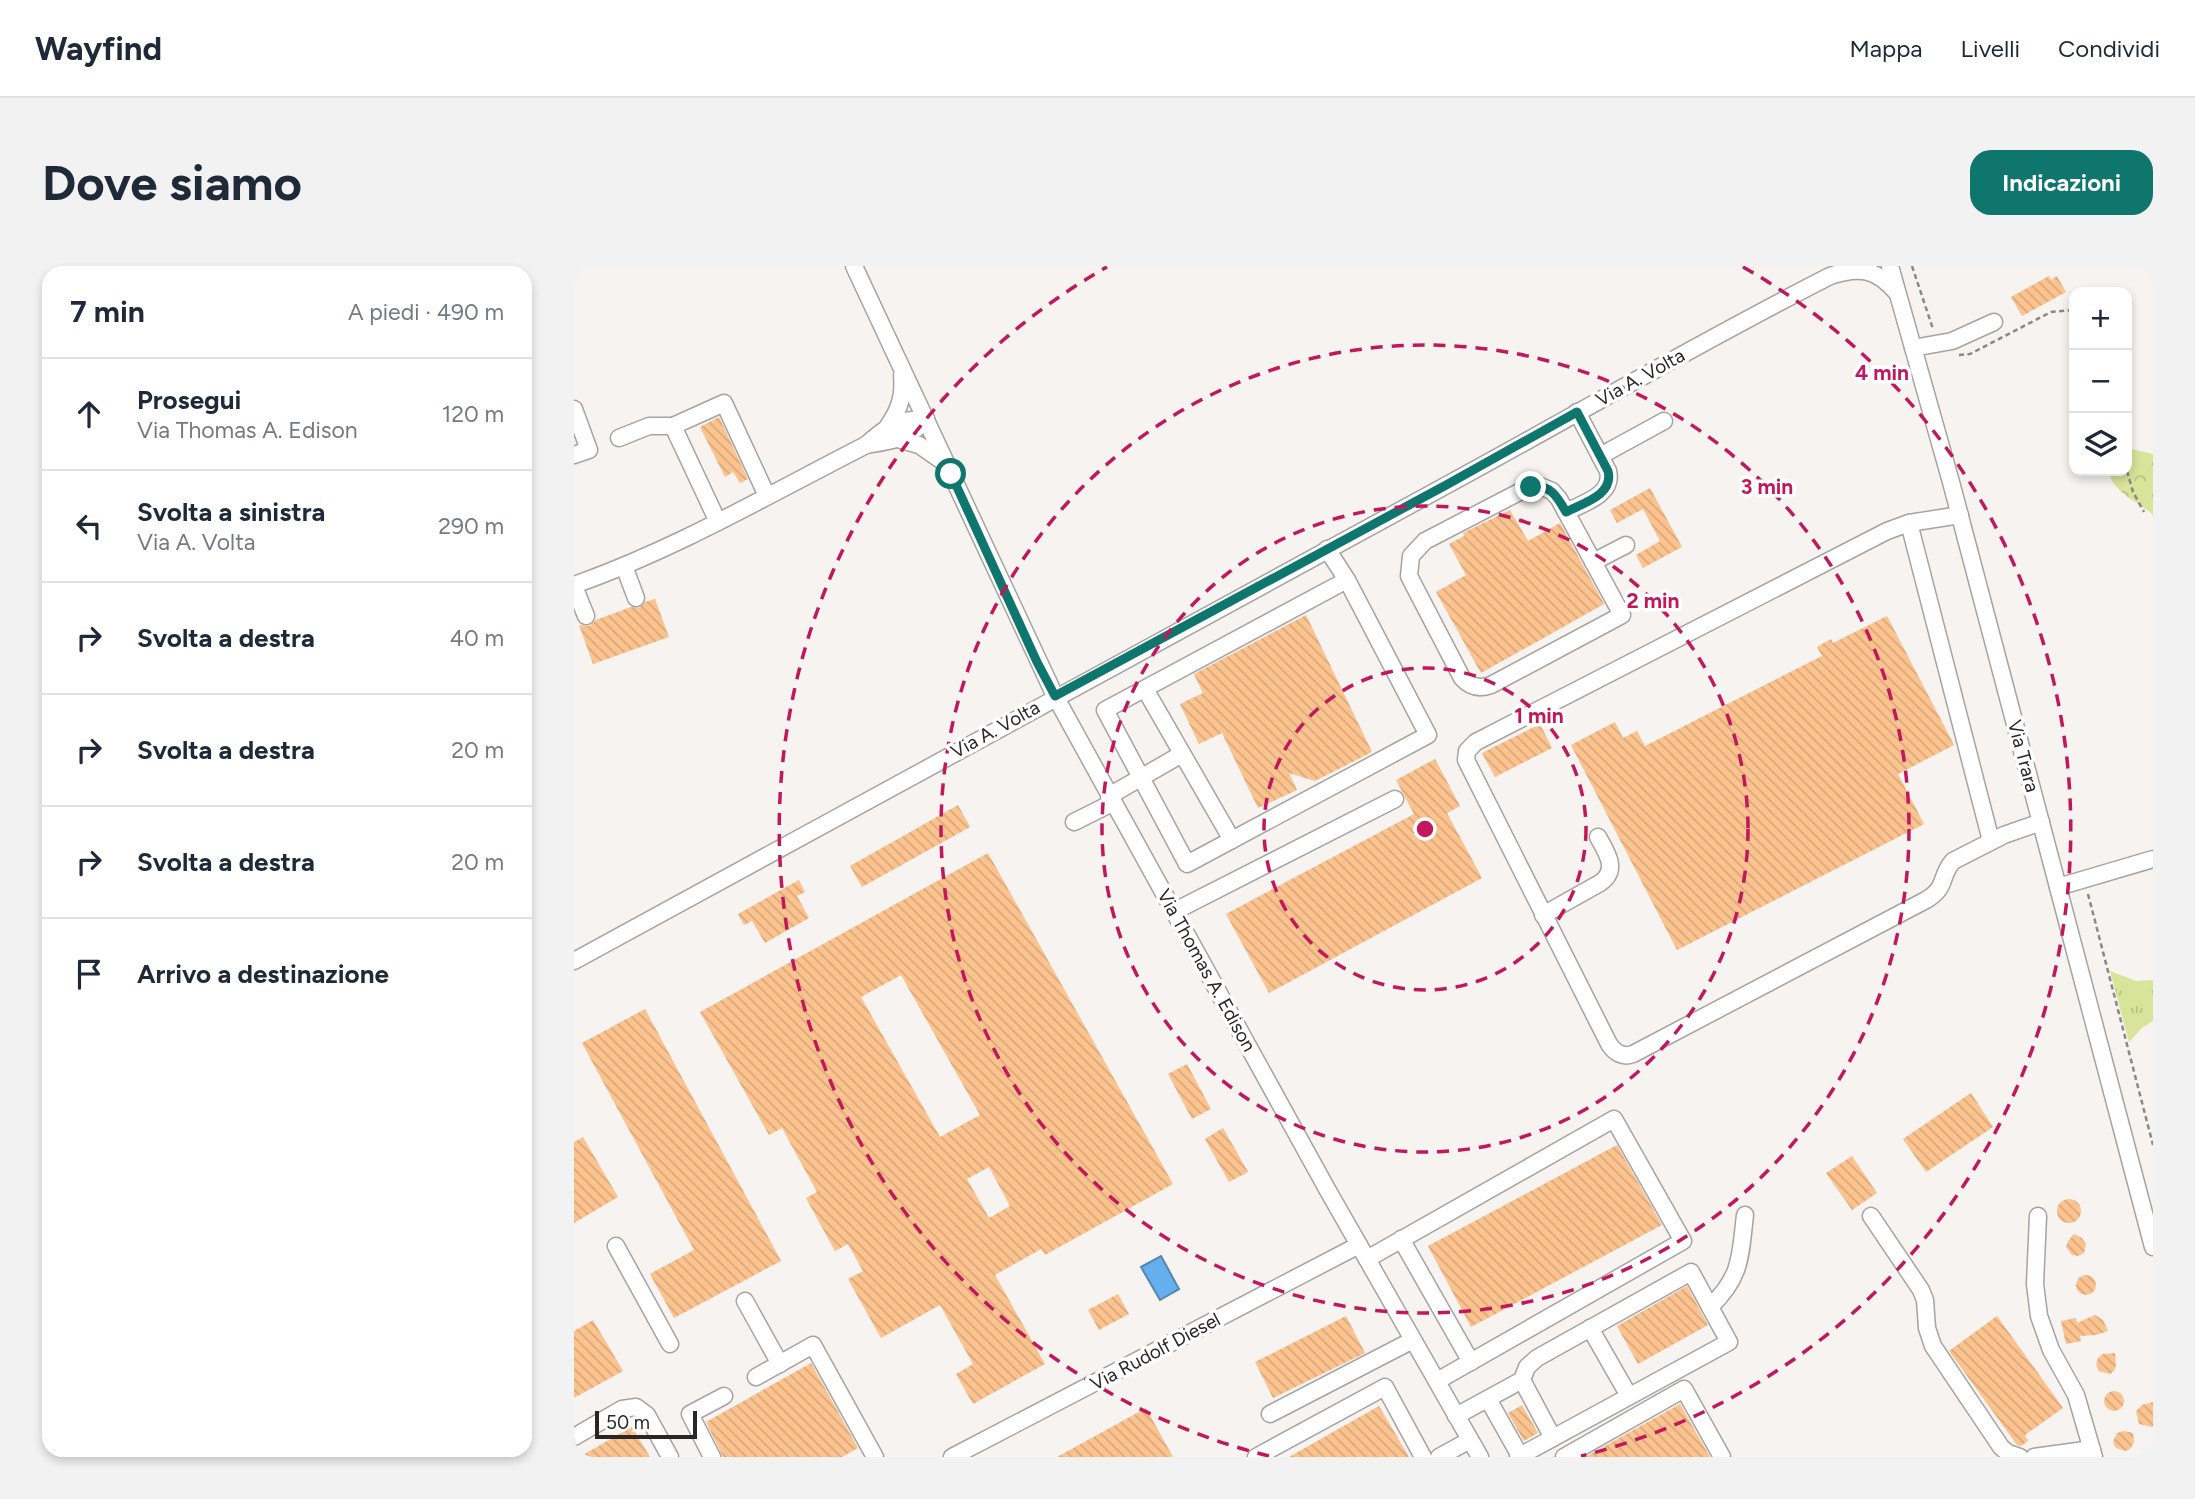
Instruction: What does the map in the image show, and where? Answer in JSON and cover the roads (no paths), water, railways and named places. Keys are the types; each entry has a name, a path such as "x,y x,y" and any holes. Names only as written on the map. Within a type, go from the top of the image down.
{"street":[{"name":"Via Thomas A. Edison","path":"854,266 1037,662 1110,799 1480,1457"},
{"path":"1830,276 1845,266"},
{"name":"Via Trara","path":"1890,266 1960,515 2153,1247"},
{"name":"Via A. Volta","path":"574,961 1055,696 1830,276 1852,270 1870,272 1887,281 1898,293"},
{"path":"1913,348 1952,341 1994,322"},
{"path":"893,433 901,403 902,376 898,363"},
{"path":"619,438 649,426 673,426 724,403 767,496"},
{"path":"574,409 589,450 574,455"},
{"path":"1566,512 1602,493 1607,487 1609,475 1577,412"},
{"path":"586,616 574,586 718,522 893,433 900,421 926,419"},
{"path":"1600,456 1664,421"},
{"path":"673,426 718,522"},
{"path":"893,433 929,450 951,474"},
{"path":"1540,486 1552,491 1566,512 1622,615 1486,687 1476,687 1464,681 1410,581 1408,569 1413,552 1424,541 1531,487 1540,486"},
{"path":"1960,515 1909,523 1874,537 1489,736 1469,748 1466,755 1468,766 1609,1044 1620,1055 1629,1056 1926,900 1940,890 1947,868 1953,861 1991,841 2041,822"},
{"path":"1909,523 1991,841"},
{"path":"1593,562 1626,545"},
{"path":"1327,549 1347,580 1428,735 1187,864 1105,710 1347,580"},
{"path":"624,566 636,598"},
{"path":"1145,689 1232,840"},
{"path":"1074,822 1182,754"},
{"path":"1175,911 1395,799"},
{"path":"1543,915 1600,884 1608,876 1610,860 1598,837"},
{"path":"2058,887 2153,859"},
{"name":"Via Rudolf Diesel","path":"952,1457 1363,1252 1401,1240 1614,1119 1683,1241 1471,1362"},
{"path":"1710,1307 1728,1288 1736,1273 1745,1216"},
{"path":"1871,1216 1921,1290 1925,1300 1929,1334 1936,1351 2001,1447 2020,1457"},
{"path":"2034,1457 2093,1453 2076,1395 2051,1350 2039,1316 2035,1284 2038,1216"},
{"path":"1401,1240 1471,1362 1437,1381"},
{"path":"616,1246 670,1344"},
{"path":"1457,1416 1522,1380 1531,1362 1691,1272 1729,1342 1519,1457 1488,1399"},
{"path":"745,1301 780,1364"},
{"path":"1590,1328 1629,1396"},
{"path":"1270,1414 1413,1340"},
{"path":"756,1377 813,1346 868,1455"},
{"path":"1522,1380 1553,1438"},
{"path":"1256,1457 1385,1387 1423,1457"},
{"path":"1564,1457 1684,1390 1722,1457"},
{"path":"712,1457 690,1414 724,1396"},
{"path":"574,1437 622,1409 636,1407 647,1415 670,1457"},
{"path":"1439,1457 1470,1440"}],"water":[{"path":"1161,1256 1179,1289 1160,1300 1141,1267"}]}
